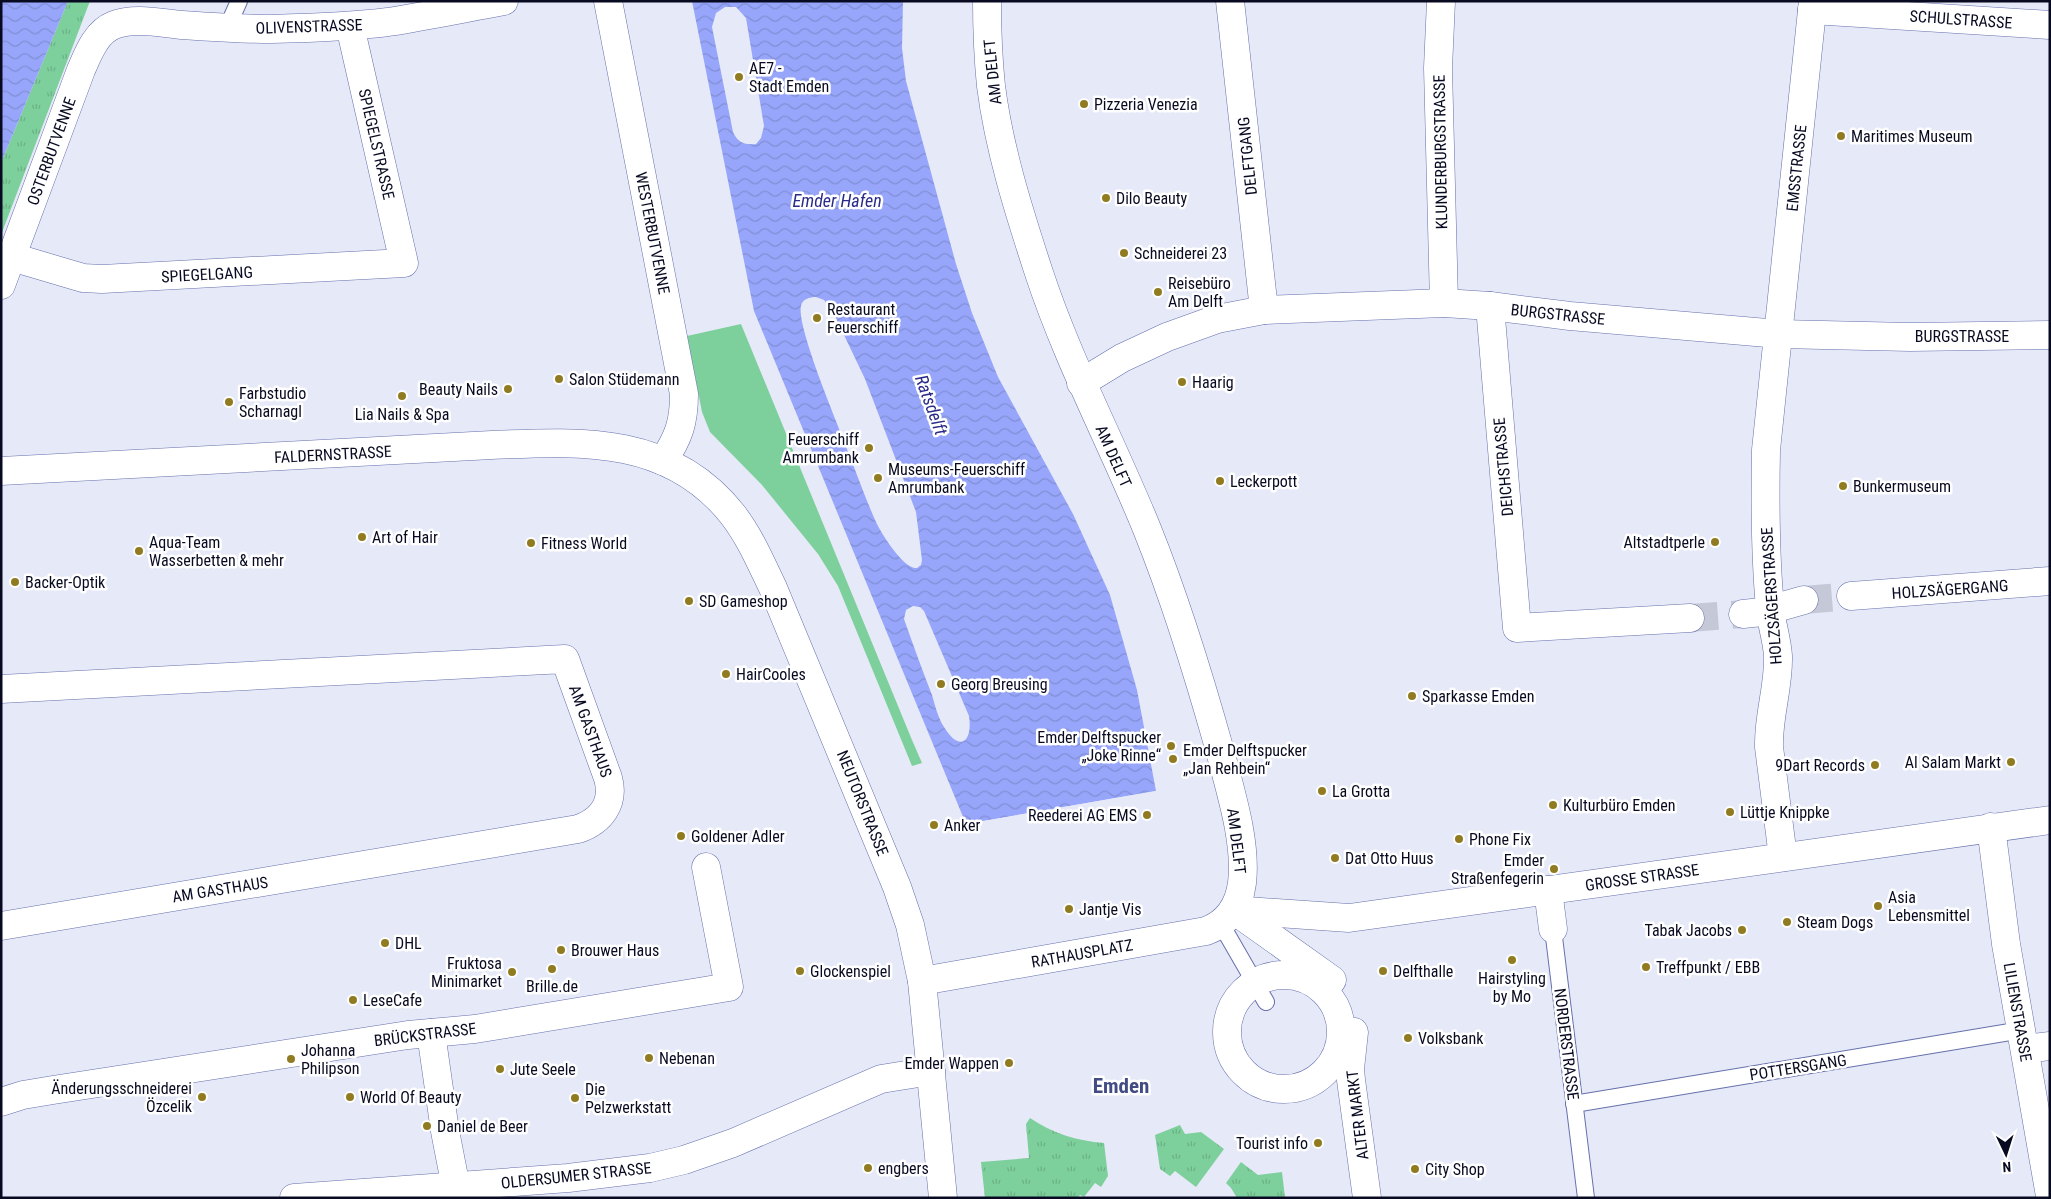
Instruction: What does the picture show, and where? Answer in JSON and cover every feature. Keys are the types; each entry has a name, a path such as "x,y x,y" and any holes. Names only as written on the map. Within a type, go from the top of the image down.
{"street":[{"name":"WESTERBUTVENNE","path":"608,1 684,394 682,426 674,444 663,461"},
{"name":"AM DELFT","path":"987,1 988,52 992,88 1012,187 1039,274 1081,383 1146,528 1206,701 1230,795 1241,850 1242,884 1227,917"},
{"name":"DELFTGANG","path":"1230,1 1264,310"},
{"name":"KLUNDERBURGSTRASSE","path":"1441,1 1438,68 1444,303"},
{"name":"OLIVENSTRASSE","path":"113,26 130,22 267,29 350,26 387,22 493,2"},
{"name":"SCHULSTRASSE","path":"1812,6 2050,25"},
{"name":"EMSSTRASSE","path":"1780,334 1812,6"},
{"name":"OSTERBUTVENNE","path":"1,285 81,70 95,42 103,32 113,26"},
{"name":"SPIEGELSTRASSE","path":"350,26 404,263"},
{"name":"SPIEGELGANG","path":"12,257 83,278 102,279 404,263"},
{"name":"BURGSTRASSE","path":"1081,383 1122,358 1168,337 1217,320 1264,310 1444,303 1780,334 2050,336"},
{"name":"DEICHSTRASSE","path":"1490,306 1517,628 1690,618"},
{"name":"HOLZSÄGERSTRASSE","path":"1780,334 1766,450 1765,504 1770,608 1778,655 1769,730 1771,764 1783,857"},
{"name":"FALDERNSTRASSE","path":"1,471 534,443 619,447 641,452 663,461"},
{"name":"NEUTORSTRASSE","path":"663,461 680,469 720,501 733,515 757,553 792,629 897,887 910,925 922,981 943,1198"},
{"name":"HOLZSÄGERGANG","path":"1851,596 2050,582"},
{"path":"1743,614 1762,612 1770,608 1804,600"},
{"name":"AM GASTHAUS","path":"1,689 565,659 608,778 610,793 609,801 602,814 588,826 578,829 1,926"},
{"name":"GROSSE STRASSE","path":"1227,917 1349,918 2050,820"},
{"name":"LILIENSTRASSE","path":"1991,828 2006,944 2032,1042 2050,1196"},
{"name":"BRÜCKSTRASSE","path":"1,1102 23,1095 53,1090 431,1033 475,1029 729,987 706,867"},
{"name":"NORDERSTRASSE","path":"1548,890 1553,929"},
{"name":"RATHAUSPLATZ","path":"922,981 1197,934 1227,917"},
{"name":"ALTER MARKT","path":"1227,917 1327,975 1346,997 1354,1022 1350,1069 1367,1198"},
{"path":"1276,976 1299,977 1314,984 1330,999 1339,1020 1339,1042 1332,1062 1316,1078 1297,1087 1275,1088 1251,1078 1236,1062 1228,1042 1228,1021 1232,1008 1239,996 1260,993 1276,976"},
{"path":"431,1033 457,1192"},
{"name":"OLDERSUMER STRASSE","path":"294,1198 457,1192 650,1168 684,1160 733,1143 881,1079 932,1081"}],"lane":[{"path":"227,28 239,1"},
{"path":"1227,917 1260,993"},
{"name":"NORDERSTRASSE","path":"1553,929 1586,1198"},
{"name":"POTTERSGANG","path":"1574,1104 2032,1042"}],"green space":[{"path":"68,1 90,1 1,235 1,163"},
{"path":"741,324 922,763 912,766 838,586 818,554 762,485 710,432 702,412 687,336"},
{"path":"1030,1118 1047,1128 1065,1135 1104,1143 1108,1176 1101,1187 1095,1183 1084,1197 1080,1195 1078,1198 985,1198 981,1162 1029,1158 1026,1124"},
{"path":"1180,1125 1185,1134 1201,1132 1224,1149 1196,1187 1175,1171 1170,1176 1160,1169 1155,1135"},
{"path":"1241,1162 1258,1175 1282,1172 1285,1198 1237,1198 1226,1183"}],"water":[{"path":"1,1 68,1 1,163"},
{"name":"Emder Hafen","path":"692,1 903,1 902,48 906,81 956,264 972,313 998,377 1073,514 1110,595 1137,690 1156,791 966,824 754,311","holes":["725,7 736,7 746,18 764,126 761,138 756,144 742,143 733,132 712,27 716,13","816,297 824,300 834,314 865,379 916,512 922,560 921,565 917,568 906,563 888,542 872,514 865,497 805,334 801,317 801,306 807,299","913,606 920,607 924,611 969,716 969,733 964,741 955,740 940,720 904,619 906,610"]}],"pier":[{"path":"1156,791 1157,794 967,827 966,824"}],"tunnel":[{"path":"1804,600 1851,596"},
{"path":"1690,618 1743,614"}],"place":[{"name":"AE7 - Stadt Emden","path":"739,77"},
{"name":"Pizzeria Venezia","path":"1084,104"},
{"name":"Maritimes Museum","path":"1841,136"},
{"name":"Dilo Beauty","path":"1106,198"},
{"name":"Schneiderei 23","path":"1124,253"},
{"name":"Reisebüro Am Delft","path":"1158,292"},
{"name":"Restaurant Feuerschiff","path":"817,318"},
{"name":"Salon Stüdemann","path":"559,379"},
{"name":"Haarig","path":"1182,382"},
{"name":"Beauty Nails","path":"508,389"},
{"name":"Lia Nails & Spa","path":"402,396"},
{"name":"Farbstudio Scharnagl","path":"229,402"},
{"name":"Feuerschiff Amrumbank","path":"869,448"},
{"name":"Museums-Feuerschiff Amrumbank","path":"878,478"},
{"name":"Leckerpott","path":"1220,481"},
{"name":"Bunkermuseum","path":"1843,486"},
{"name":"Art of Hair","path":"362,537"},
{"name":"Altstadtperle","path":"1715,542"},
{"name":"Fitness World","path":"531,543"},
{"name":"Aqua-Team Wasserbetten & mehr","path":"139,551"},
{"name":"Backer-Optik","path":"15,582"},
{"name":"SD Gameshop","path":"689,601"},
{"name":"HairCooles","path":"726,674"},
{"name":"Georg Breusing","path":"941,684"},
{"name":"Sparkasse Emden","path":"1412,696"},
{"name":"Emder Delftspucker „Joke Rinne“","path":"1171,746"},
{"name":"Emder Delftspucker „Jan Rehbein“","path":"1173,759"},
{"name":"Al Salam Markt","path":"2011,762"},
{"name":"9Dart Records","path":"1875,765"},
{"name":"La Grotta","path":"1322,791"},
{"name":"Kulturbüro Emden","path":"1553,805"},
{"name":"Lüttje Knippke","path":"1730,812"},
{"name":"Reederei AG EMS","path":"1147,815"},
{"name":"Anker","path":"934,825"},
{"name":"Goldener Adler","path":"681,836"},
{"name":"Phone Fix","path":"1459,839"},
{"name":"Dat Otto Huus","path":"1335,858"},
{"name":"Emder Straßenfegerin","path":"1554,869"},
{"name":"Asia Lebensmittel","path":"1878,906"},
{"name":"Jantje Vis","path":"1069,909"},
{"name":"Steam Dogs","path":"1787,922"},
{"name":"Tabak Jacobs","path":"1742,930"},
{"name":"DHL","path":"385,943"},
{"name":"Brouwer Haus","path":"561,950"},
{"name":"Hairstyling by Mo","path":"1512,960"},
{"name":"Treffpunkt / EBB","path":"1646,967"},
{"name":"Brille.de","path":"552,969"},
{"name":"Glockenspiel","path":"800,971"},
{"name":"Delfthalle","path":"1383,971"},
{"name":"Fruktosa Minimarket","path":"512,972"},
{"name":"LeseCafe","path":"353,1000"},
{"name":"Volksbank","path":"1408,1038"},
{"name":"Nebenan","path":"649,1058"},
{"name":"Johanna Philipson","path":"291,1059"},
{"name":"Emder Wappen","path":"1009,1063"},
{"name":"Jute Seele","path":"500,1069"},
{"name":"Änderungsschneiderei Özcelik","path":"202,1097"},
{"name":"World Of Beauty","path":"350,1097"},
{"name":"Die Pelzwerkstatt","path":"575,1098"},
{"name":"Daniel de Beer","path":"427,1126"},
{"name":"Tourist info","path":"1318,1143"},
{"name":"engbers","path":"868,1168"},
{"name":"City Shop","path":"1415,1169"}],"district":[{"name":"Emden","path":"1121,1086"}],"water label":[{"name":"Ratsdelft","path":"931,405"}]}
